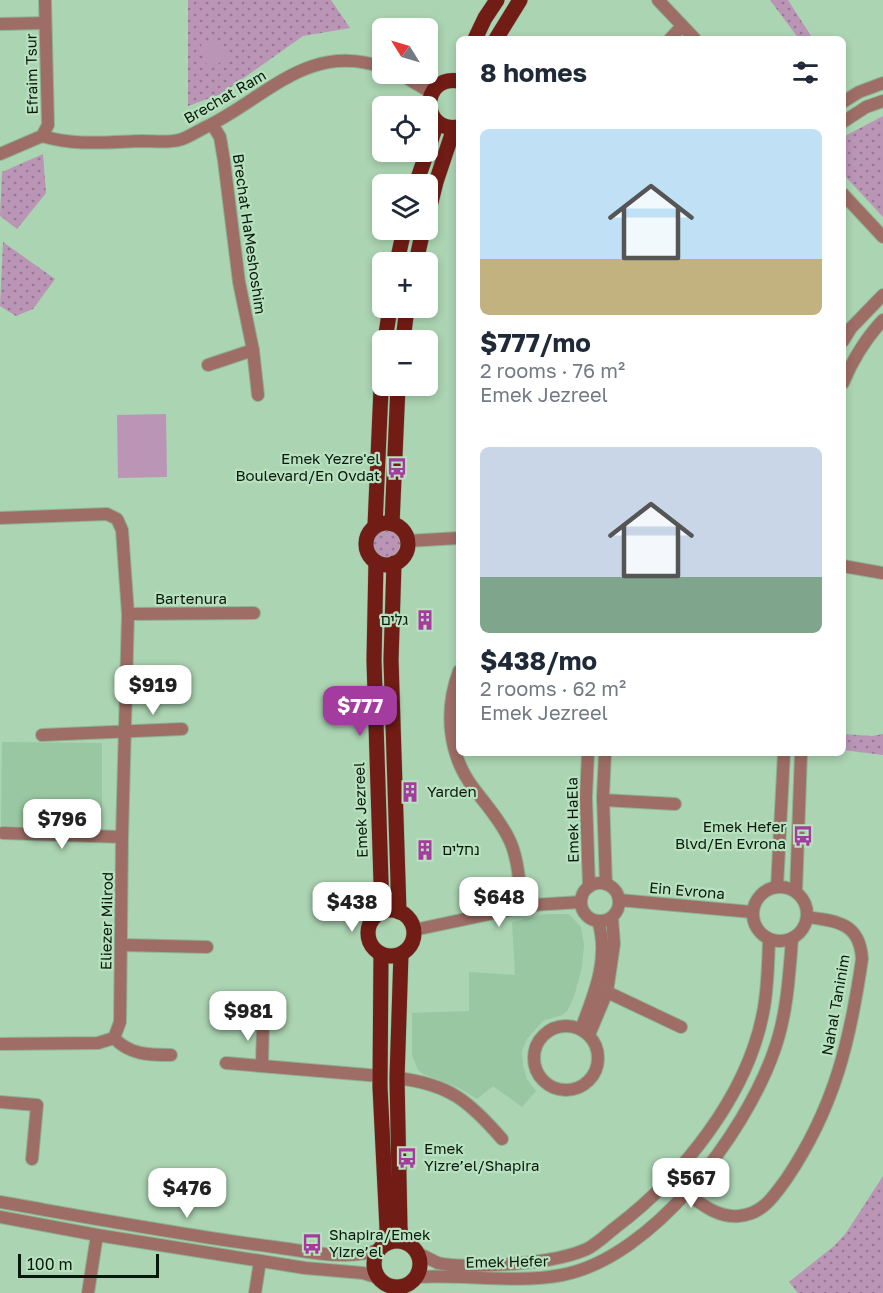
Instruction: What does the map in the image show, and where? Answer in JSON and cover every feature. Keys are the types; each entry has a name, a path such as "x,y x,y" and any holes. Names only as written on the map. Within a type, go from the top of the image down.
{"main road":[{"path":"476,36 497,0"},
{"path":"498,36 520,0"},
{"path":"431,96 442,83 456,79"},
{"path":"438,123 445,127 456,128 438,177"},
{"path":"375,526 381,396"},
{"path":"393,524 398,396"},
{"path":"385,523 393,524 402,530 407,541 404,554 394,563 376,562 368,552 366,543 369,533 375,526 385,523"},
{"name":"Emek Jezreel","path":"376,562 374,660 382,913"},
{"path":"394,563 392,660 399,912"},
{"path":"393,910 399,912 409,919 414,930 413,942 406,951 400,954 393,956 381,954 372,945 368,933 372,921 382,913 393,910"},
{"path":"381,954 380,1076 387,1228 374,1267 385,1285 398,1287 410,1285 420,1265 418,1252 411,1245 402,1241 394,1240 381,1247"},
{"path":"400,954 397,1078 402,1241"}],"street":[{"name":"Efraim Tsur","path":"0,154 42,136 48,125 45,0"},
{"path":"658,0 691,36"},
{"path":"0,24 45,23"},
{"path":"673,36 682,26"},
{"name":"Brechat Ram","path":"42,136 61,142 81,143 179,140 212,124 303,69 323,62 342,60 372,63"},
{"path":"846,100 859,92 883,83"},
{"path":"417,84 432,93"},
{"path":"846,120 866,107 883,101"},
{"name":"Brechat HaMeshoshim","path":"212,124 220,137 239,282 253,350 258,395"},
{"path":"846,197 883,237"},
{"path":"846,336 883,295"},
{"path":"846,375 866,339 883,321"},
{"path":"208,365 253,350"},
{"name":"Eliezer Milrod","path":"0,518 107,514 117,519 122,530 128,614 120,1022 114,1038"},
{"path":"407,541 456,538"},
{"path":"846,567 883,573"},
{"name":"Bartenura","path":"128,614 254,613"},
{"path":"456,680 450,712 450,732 455,755 474,789 493,812 511,842 523,907"},
{"path":"42,735 182,729"},
{"name":"Emek HaEla","path":"588,756 586,797 589,887"},
{"name":"Emek HaEla","path":"605,756 603,800 606,884"},
{"path":"777,887 784,756"},
{"path":"796,892 801,756"},
{"path":"603,800 675,804"},
{"path":"3,833 122,837"},
{"path":"600,883 606,884 615,890 619,900 617,911 606,921 598,921 584,913 581,902 583,893 589,887 600,883"},
{"path":"777,887 790,888 796,892 805,903 807,918 804,926 792,939 777,942 758,932 752,919 752,912 760,895 777,887"},
{"name":"Ein Evrona","path":"619,900 752,912"},
{"path":"414,930 523,907 581,902"},
{"path":"585,1032 607,992 614,944 612,917"},
{"name":"Nahal Taninim","path":"686,1193 710,1210 726,1216 753,1213 766,1206 808,1145 821,1119 837,1081 851,1029 862,959 861,948 852,930 844,924 832,920 807,918"},
{"path":"585,1032 562,1026 551,1029 536,1045 535,1066 539,1076 547,1084 557,1089 579,1088 588,1082 598,1062 597,1051 585,1032 597,986 602,945 598,921"},
{"name":"Emek Hefer","path":"410,1285 535,1279 563,1275 594,1266 640,1236 686,1193 741,1121 766,1072 784,1018 792,939"},
{"name":"Emek Hefer","path":"418,1252 439,1263 465,1265 530,1262 561,1257 588,1248 626,1219 690,1156 736,1087 763,1014 770,940"},
{"path":"122,945 207,947"},
{"path":"607,992 681,1027"},
{"path":"262,1066 263,1019"},
{"path":"0,1044 98,1043 114,1038 123,1047 144,1054 171,1055"},
{"path":"226,1063 380,1076"},
{"path":"397,1078 421,1081 442,1088 464,1100 502,1139"},
{"path":"0,1102 37,1106 32,1159"},
{"path":"0,1202 147,1228 330,1254 364,1255 381,1247"},
{"path":"0,1217 260,1261 363,1273 385,1285"},
{"path":"88,1293 97,1235"},
{"path":"255,1293 260,1261"}],"shaded area":[{"path":"188,0 331,0 350,28 303,36 221,94 188,106"},
{"path":"770,0 788,0 811,36 797,36"},
{"path":"201,41 220,44 233,55 209,69 202,53"},
{"path":"883,116 883,217 846,177 846,135"},
{"path":"43,154 46,193 17,229 0,216 2,172"},
{"path":"3,242 55,279 33,309 16,316 0,306"},
{"path":"166,414 167,477 118,478 117,415"},
{"path":"386,530 396,534 400,544 396,554 386,558 376,554 372,544 376,534"},
{"path":"846,734 872,736 883,734 883,755 846,750"},
{"path":"2,742 102,743 102,826 1,826"},
{"path":"546,914 569,914 581,927 584,945 582,967 574,997 567,1011 543,1021 527,1039 522,1051 527,1079 536,1091 522,1107 493,1086 477,1099 459,1088 423,1074 418,1070 412,1055 412,1013 469,1011 469,972 515,975 512,922"},
{"path":"883,1176 883,1293 798,1293 789,1282 834,1246 846,1233"}],"place":[{"name":"Emek Yezre'el Boulevard/En Ovdat","path":"397,468"},
{"name":"גלים","path":"425,620"},
{"name":"Yarden","path":"410,792"},
{"name":"Emek Hefer Blvd/En Evrona","path":"803,836"},
{"name":"נחלים","path":"425,850"},
{"name":"Emek Yizre’el/Shapira","path":"407,1158"},
{"name":"Shapira/Emek Yizre’el","path":"312,1244"}]}
